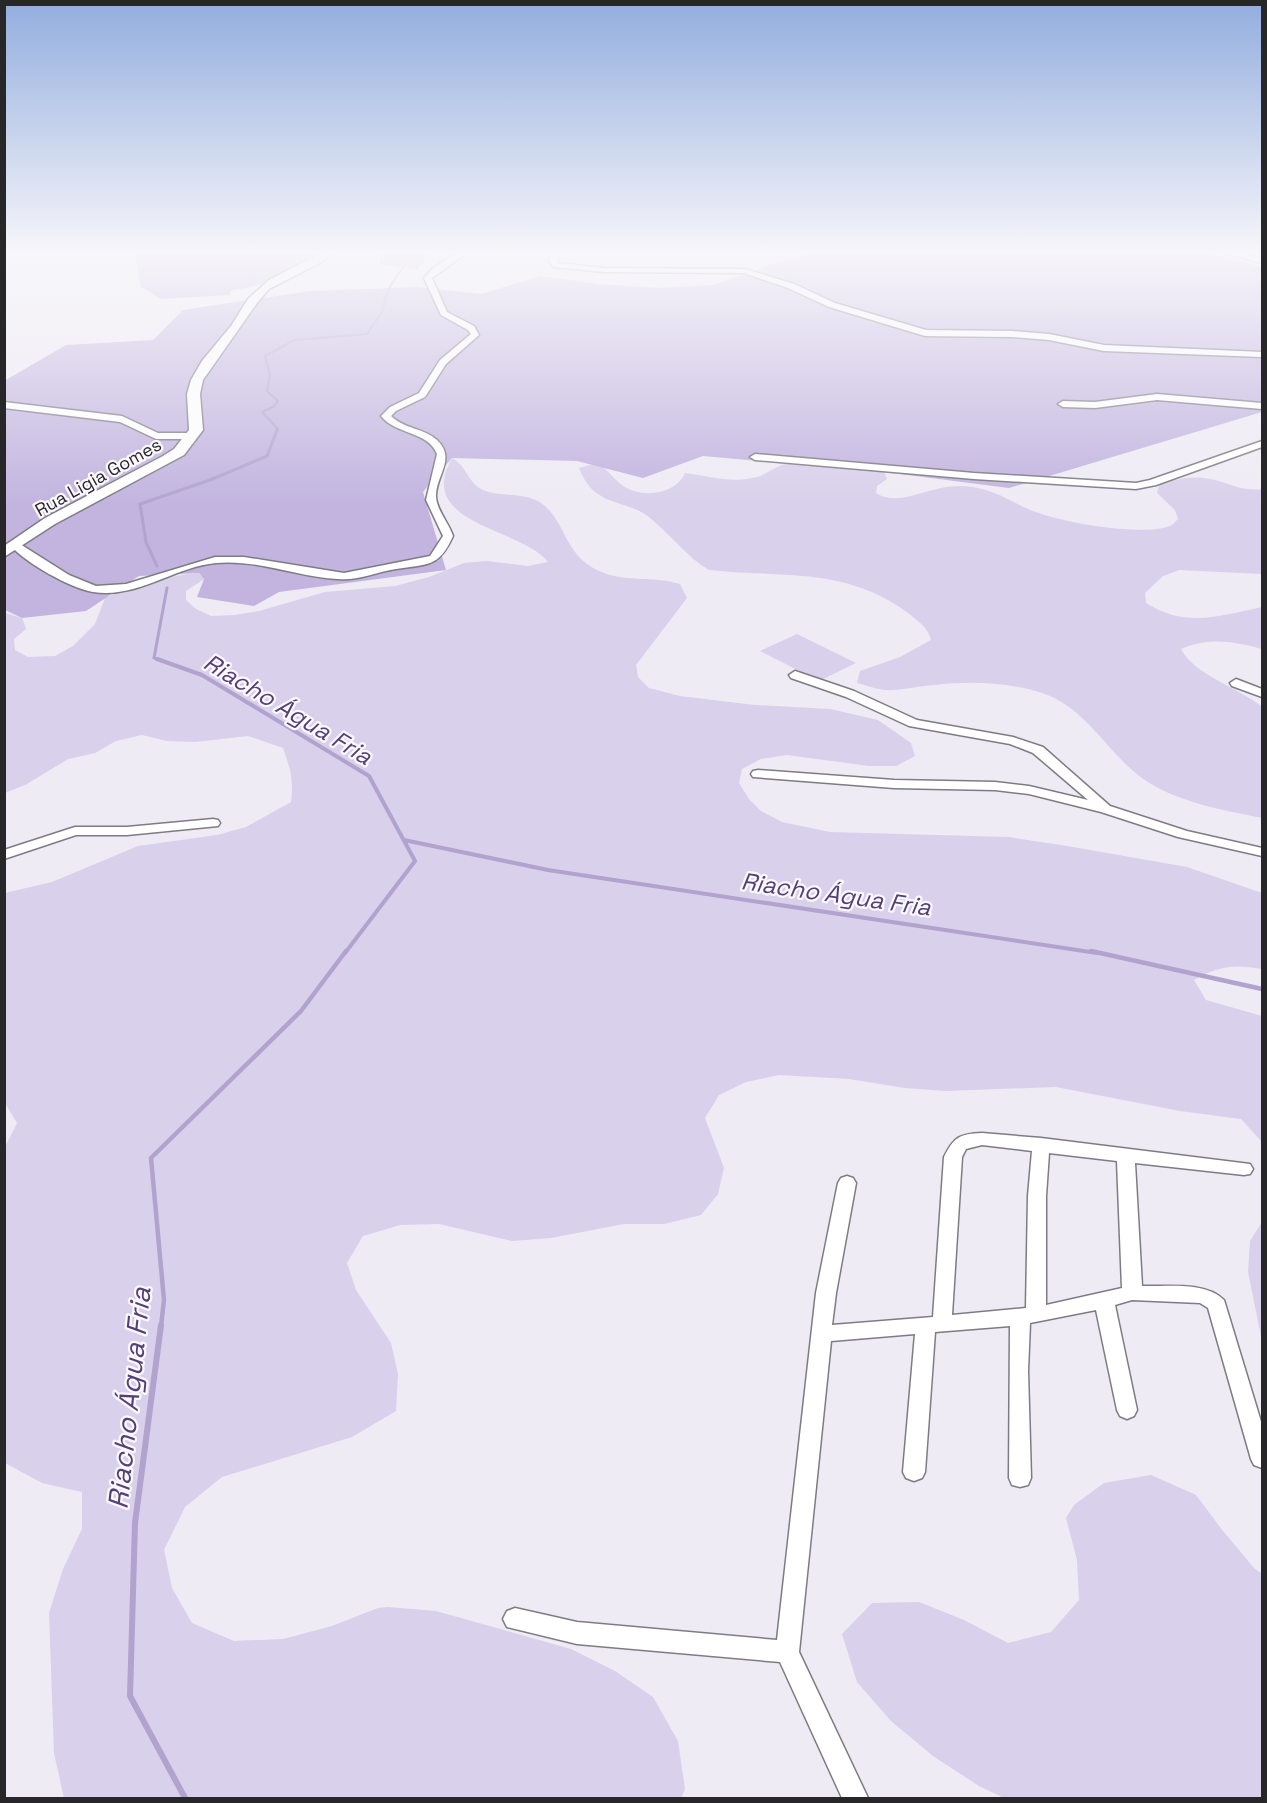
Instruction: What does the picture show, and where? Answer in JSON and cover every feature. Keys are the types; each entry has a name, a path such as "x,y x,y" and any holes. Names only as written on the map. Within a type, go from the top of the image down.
{"street":[{"name":"Rua Ligia Gomes","path":"10,550 50,521 179,452 193,436 197,421 194,391 205,365 229,336"},
{"path":"10,550 74,582 99,589 131,585 221,560 336,576 356,575 433,561 440,554 448,536 444,523 434,510 431,499 435,478 443,461 441,452 434,442 394,423 387,416 393,409 422,395 443,362 474,336"},
{"path":"1033,336 1104,348 1263,355"},
{"path":"1063,404 1095,405 1157,397 1263,406"},
{"path":"4,405 122,419 156,436 193,436"},
{"path":"755,457 974,476 1073,480 1137,486 1152,483 1263,444"},
{"path":"795,675 850,694 914,723 1013,741 1038,750 1106,809"},
{"path":"1236,683 1263,693"},
{"path":"758,774 894,783 995,786 1065,797 1183,834 1263,852"},
{"path":"4,855 75,831 127,831 213,823"},
{"path":"914,1472 917,1404 934,1324 953,1157 958,1145 968,1140 982,1139 1244,1169"},
{"path":"1020,1478 1018,1371 1028,1315 1041,1144"},
{"path":"1125,1154 1132,1293"},
{"path":"847,1183 825,1293 787,1652 855,1798"},
{"path":"822,1334 1028,1315 1104,1301 1132,1293 1193,1294 1212,1300 1217,1305 1263,1459"},
{"path":"1104,1301 1127,1410"},
{"path":"514,1619 577,1633 787,1652"}],"shaded area":[{"path":"157,336 1262,336 1262,412 1009,488 884,472 703,456 643,478 577,461 452,458 423,492 446,570 279,592 254,606 197,597 204,579 199,573 139,576 86,611 22,618 5,610 4,381 66,345 153,340"},
{"path":"452,458 483,490 527,497 541,503 556,519 573,549 591,566 613,576 680,584 687,598 636,665 638,677 649,688 680,696 755,705 830,709 878,720 911,743 915,756 896,766 869,766 787,755 761,759 742,769 739,783 749,799 761,811 782,822 830,832 1008,837 1067,846 1187,867 1262,893 1262,969 1227,967 1194,980 1206,1000 1262,1016 1262,1142 1241,1119 1180,1111 1056,1087 945,1091 905,1088 849,1079 779,1075 746,1082 719,1095 705,1118 724,1168 718,1194 701,1215 664,1224 624,1224 551,1238 512,1241 439,1224 400,1225 363,1236 347,1263 356,1290 391,1343 398,1374 396,1411 352,1437 222,1477 185,1507 164,1550 172,1588 192,1623 234,1641 283,1639 332,1626 378,1608 388,1607 436,1611 571,1649 615,1671 653,1697 678,1741 685,1789 681,1798 64,1798 54,1753 49,1613 63,1569 82,1529 82,1492 42,1483 5,1463 4,1149 17,1123 5,1103 5,893 52,882 138,846 217,835 246,827 291,802 292,781 283,748 248,736 195,742 167,741 142,735 116,741 95,753 68,759 27,784 5,793 5,613 22,618 26,629 14,639 15,650 28,657 55,656 73,646 95,624 105,598 151,581 175,576 199,573 204,579 186,591 186,600 196,609 211,616 259,611 325,592 395,586 429,577 464,563 486,561 528,566 548,562 535,550 476,522 459,511 447,498 444,480"},
{"path":"597,463 622,485 647,493 666,490 674,486 685,473 744,479 758,477 788,463 884,472 887,479 877,486 876,493 890,498 906,497 948,487 971,487 994,493 1028,509 1058,519 1137,530 1167,527 1178,519 1175,510 1157,493 1159,485 1165,483 1198,477 1242,488 1262,489 1262,574 1179,570 1163,576 1145,593 1146,603 1160,611 1189,618 1217,616 1262,607 1262,649 1241,644 1211,642 1181,649 1187,658 1206,674 1262,707 1262,818 1200,804 1155,786 1129,767 1072,709 1042,693 988,683 947,684 890,690 857,683 860,671 900,657 931,640 925,628 908,613 884,598 836,581 812,577 709,570 693,559 649,517 601,496 593,490 585,481 579,468"},
{"path":"797,634 856,663 819,681 760,651"},
{"path":"1262,1222 1262,1341 1248,1272 1250,1241"},
{"path":"1151,1475 1196,1495 1223,1531 1254,1568 1262,1574 1262,1798 1004,1798 979,1786 933,1756 891,1721 857,1682 842,1634 872,1603 919,1602 964,1620 1008,1643 1051,1632 1079,1600 1077,1560 1066,1518 1074,1505 1104,1483"}],"waterway":[{"name":"Riacho Água Fria","path":"277,432 278,429 262,412 273,407 278,401 267,391 270,375 265,356 295,340 341,336"},
{"name":"Riacho Água Fria","path":"157,566 146,542 140,504 210,480 267,456 277,430"},
{"name":"Riacho Água Fria","path":"161,660 154,658 167,588"},
{"name":"Riacho Água Fria","path":"157,659 202,675 369,776 415,861 345,953"},
{"name":"Riacho Água Fria","path":"404,840 548,870 1097,953"},
{"name":"Riacho Água Fria","path":"161,1326 164,1300 151,1158 301,1011 346,951"},
{"name":"Riacho Água Fria","path":"1091,951 1262,989"},
{"name":"Riacho Água Fria","path":"161,1325 135,1523 130,1696 185,1798"}]}
